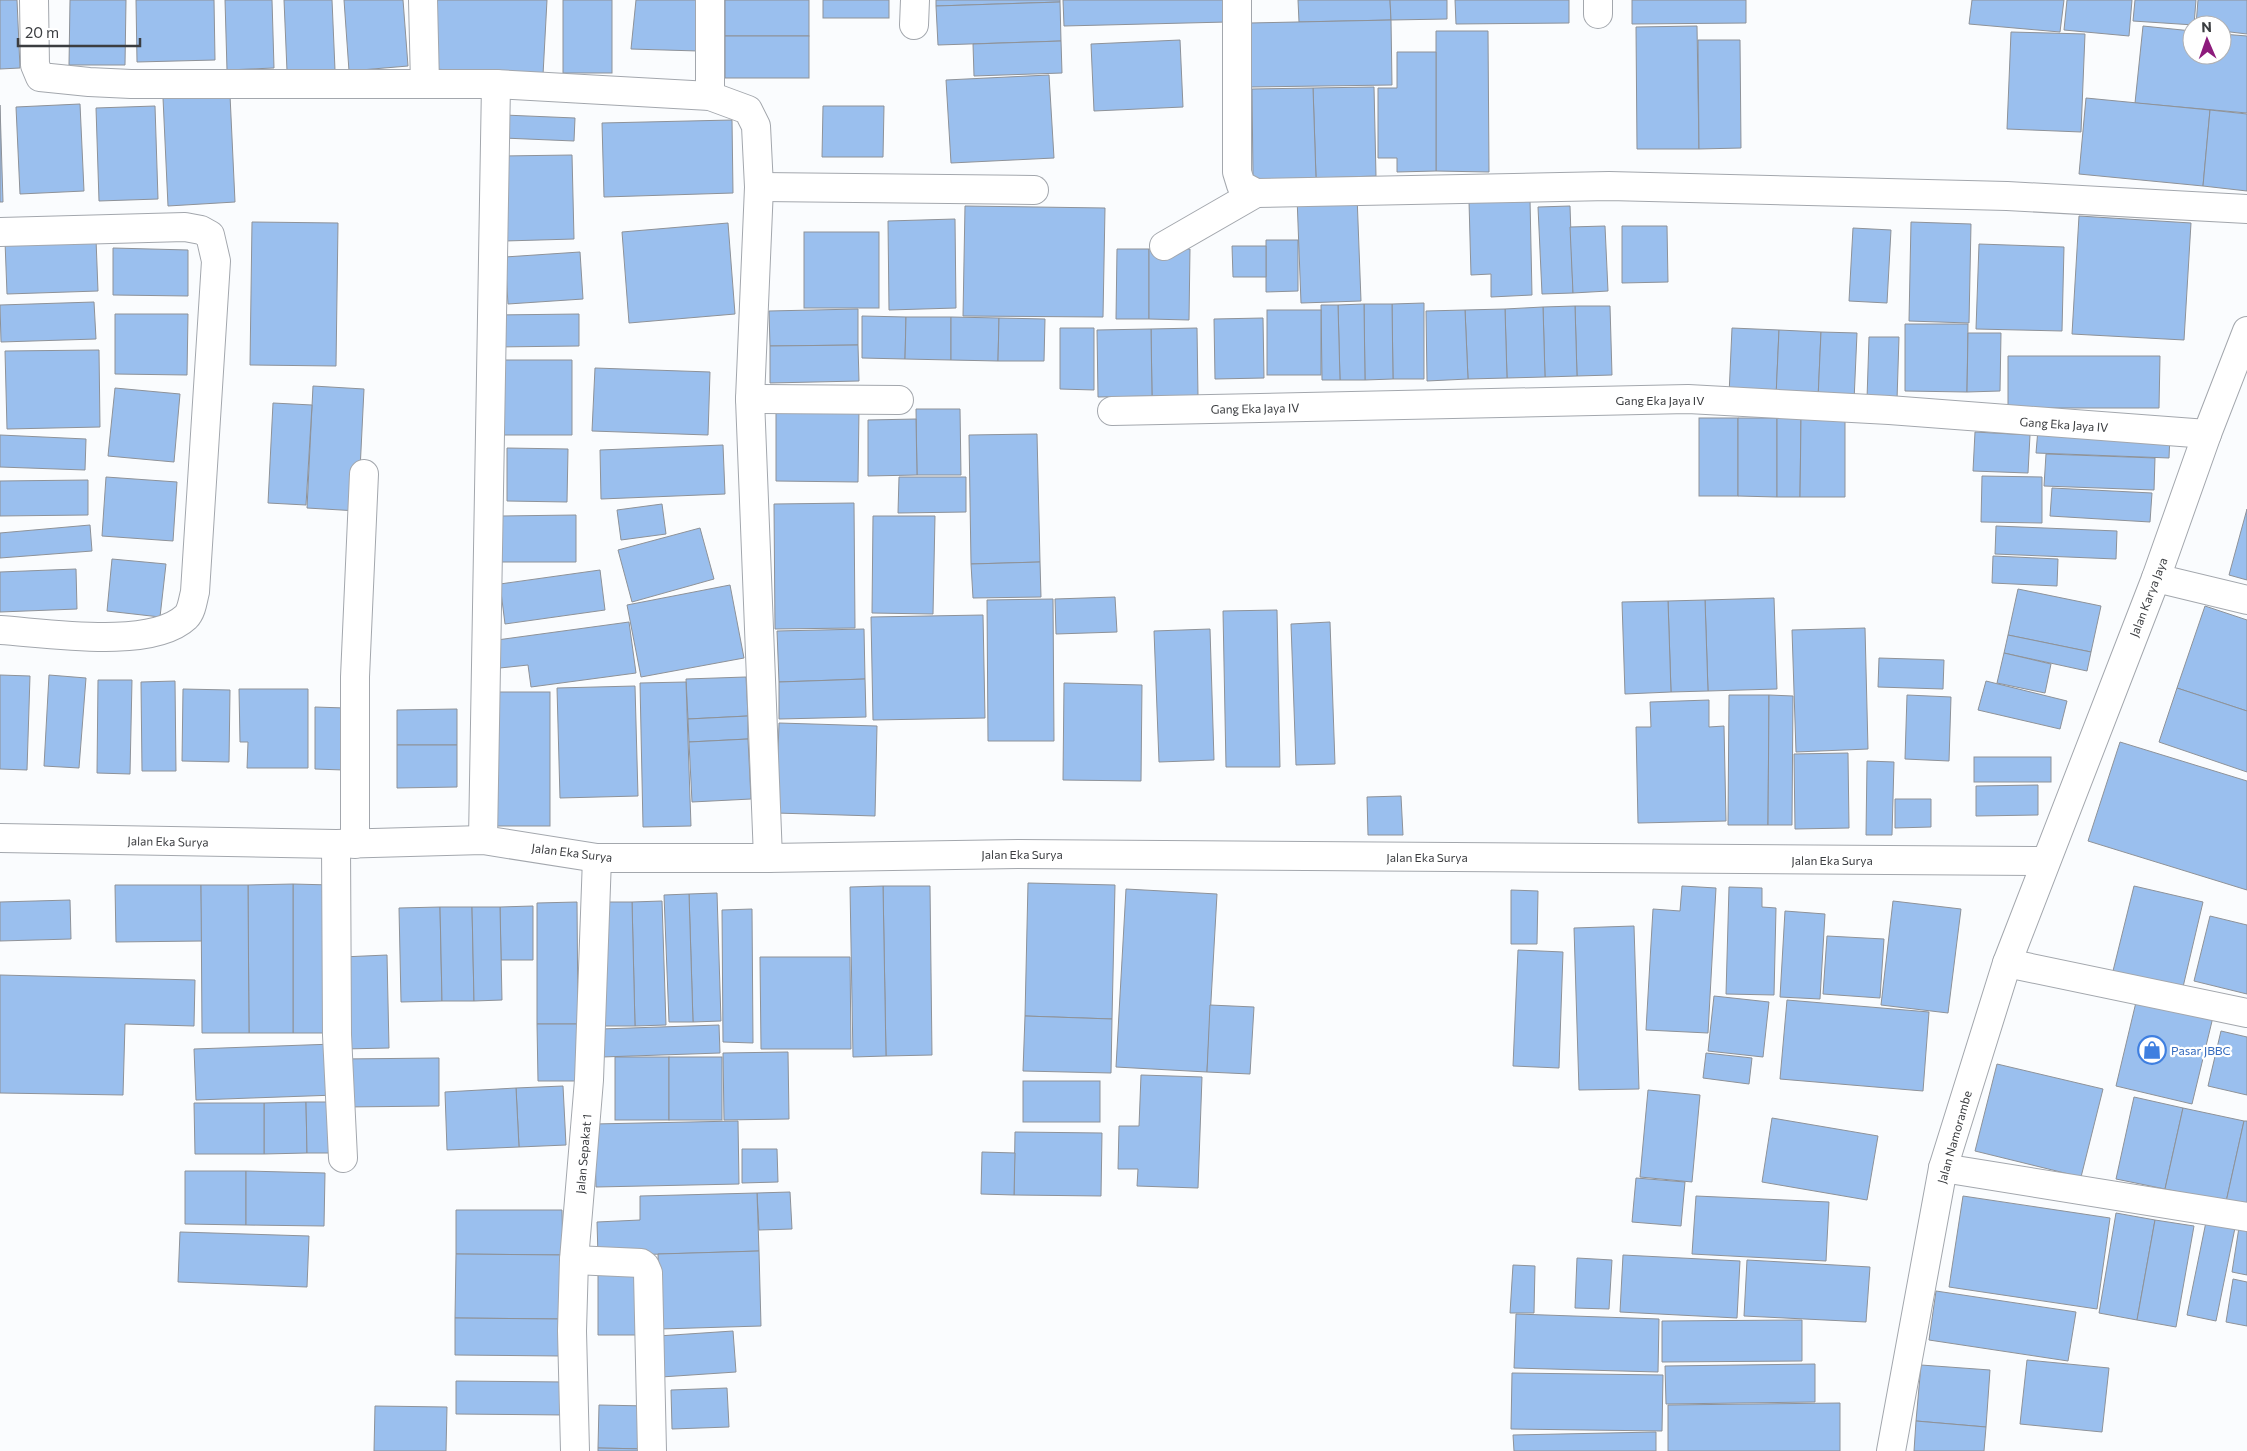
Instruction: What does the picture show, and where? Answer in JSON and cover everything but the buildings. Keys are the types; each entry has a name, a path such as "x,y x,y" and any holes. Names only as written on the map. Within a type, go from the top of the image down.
{"street":[{"path":"34,0 35,65 40,77 131,84 496,84 710,96 748,110 756,126 759,187 750,399 768,858"},
{"path":"423,0 425,84"},
{"path":"710,0 710,96"},
{"path":"1238,0 1237,172 1241,185 1256,193"},
{"path":"482,840 496,84"},
{"path":"1164,246 1256,193 1609,186 2007,196 2247,209"},
{"path":"759,187 1034,190"},
{"path":"0,232 185,227 201,230 210,235 216,261 195,592 188,616 167,630 124,638 0,630"},
{"name":"Jalan Karya Jaya","path":"2045,861 2156,578 2207,434 2241,361 2247,331"},
{"path":"750,399 899,400"},
{"name":"Gang Eka Jaya IV","path":"1112,411 1688,399 1888,410 2207,434"},
{"path":"343,1158 338,1035 345,844 364,474"},
{"path":"2156,578 2247,600"},
{"name":"Jalan Eka Surya","path":"0,838 345,844 482,840 597,858 768,858 1018,854 2045,861"},
{"name":"Jalan Sepakat 1","path":"575,1451 572,1331 574,1260 589,1080 597,858"},
{"name":"Jalan Namorambe","path":"1891,1451 1943,1168 2007,963 2045,861"},
{"path":"2007,963 2247,1014"},
{"path":"1943,1168 2247,1217"},
{"path":"574,1260 641,1263 645,1266 648,1273 652,1451"}],"place":[{"name":"Pasar JBBC","path":"2152,1050"}]}
